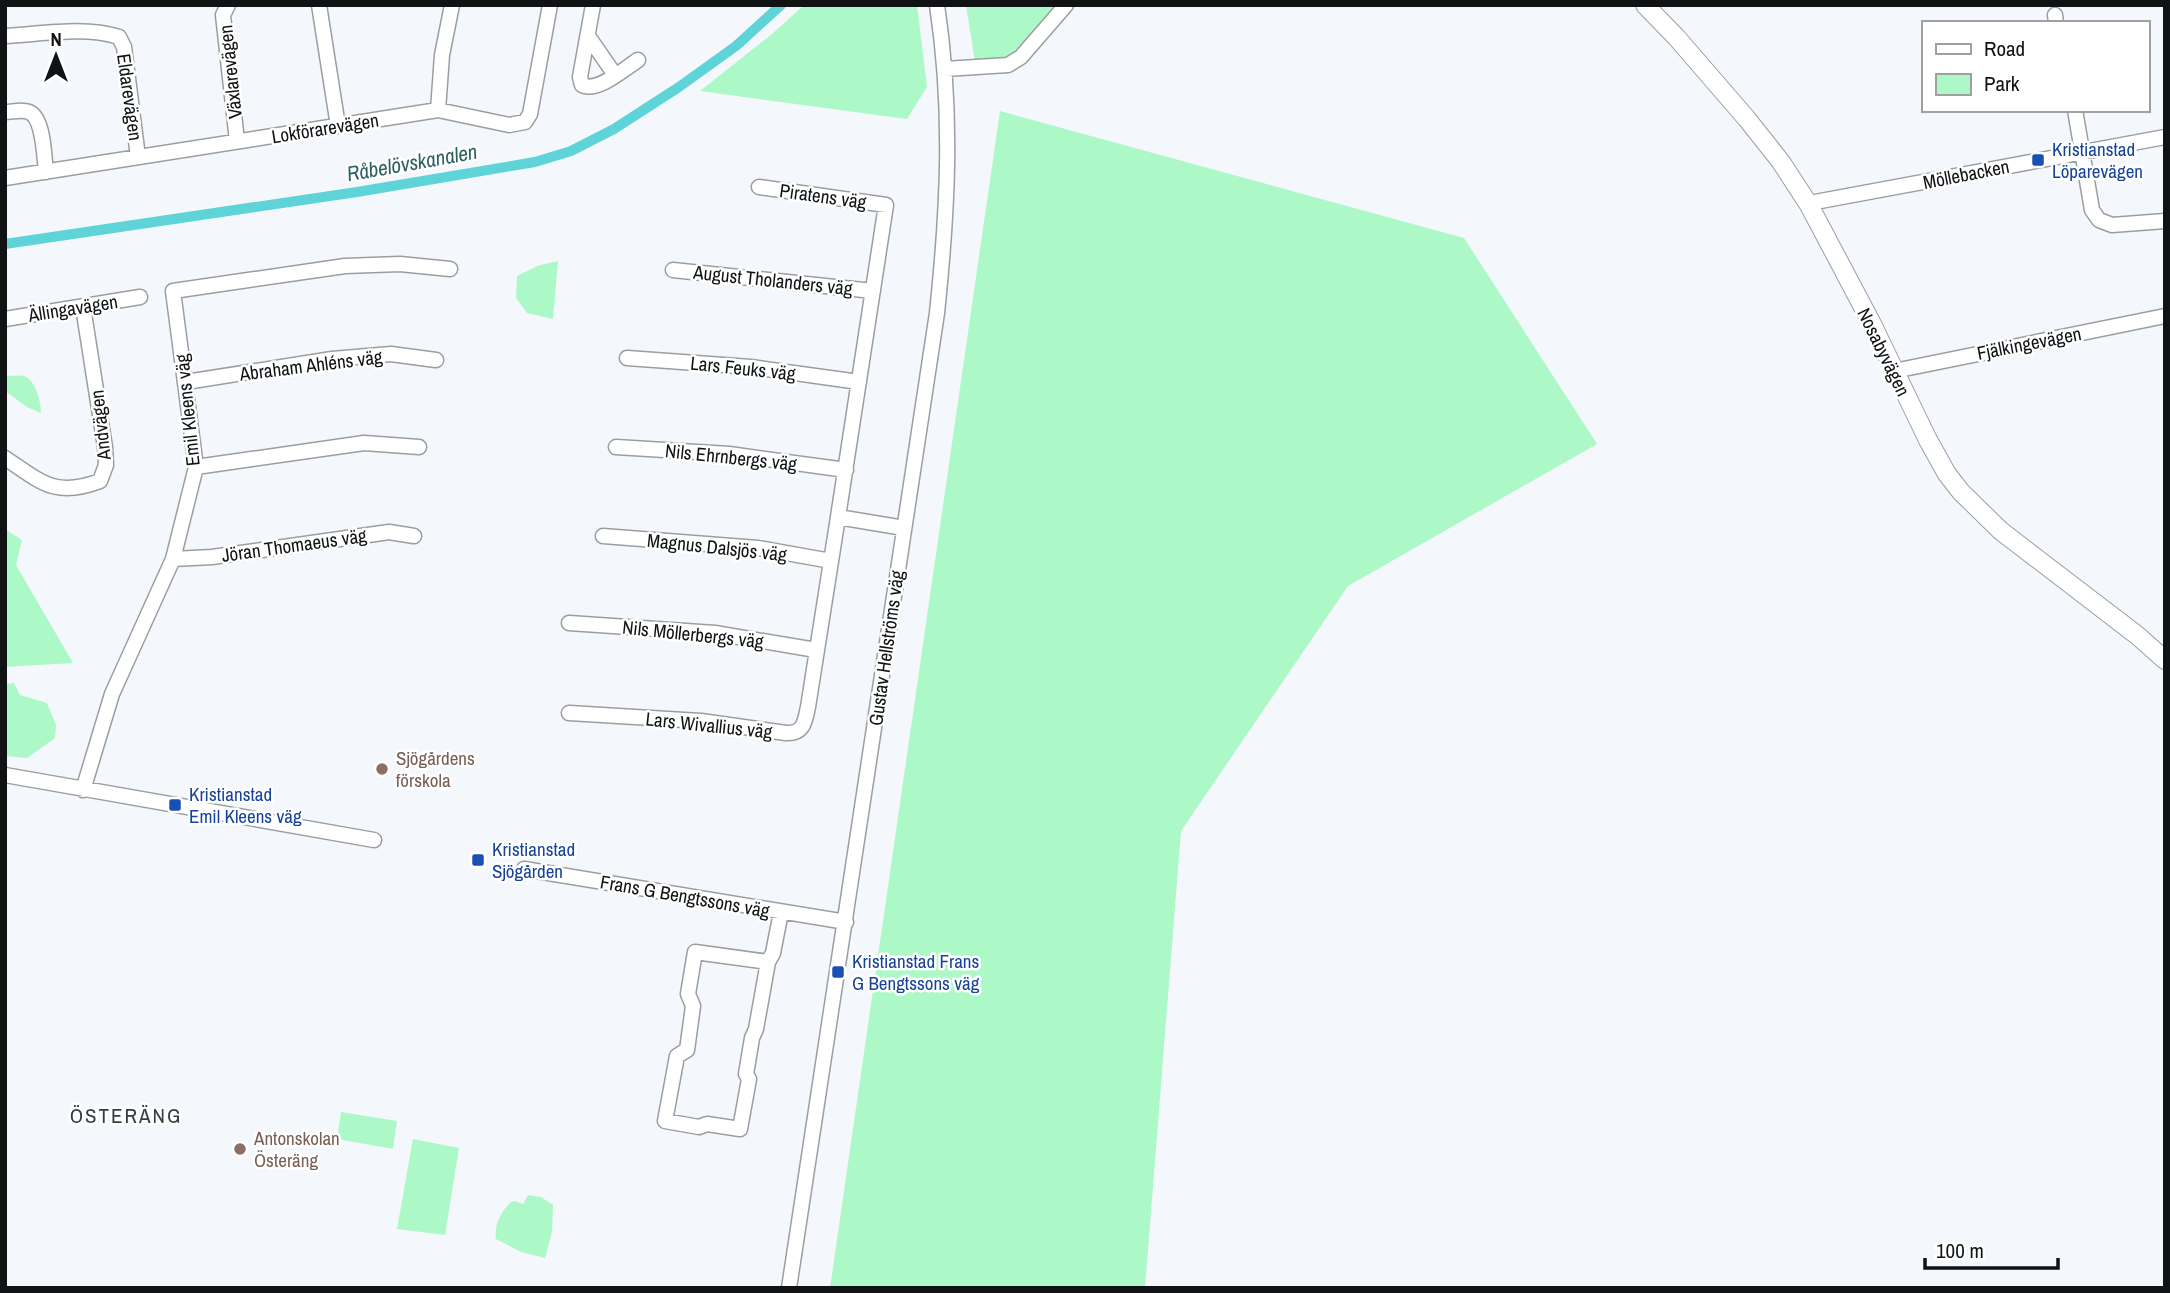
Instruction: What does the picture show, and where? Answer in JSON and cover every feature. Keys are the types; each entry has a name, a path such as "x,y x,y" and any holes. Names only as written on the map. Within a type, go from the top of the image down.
{"main road":[{"name":"Nosabyvägen","path":"1645,5 1747,119 1781,162 1809,205 1947,474 1981,513 2165,660"}],"street":[{"name":"Växlarevägen","path":"228,5 223,15 237,141"},
{"path":"318,5 338,126"},
{"path":"438,110 442,55 452,5"},
{"name":"Lokförarevägen","path":"5,178 438,110 509,125 525,122 530,114 550,5"},
{"path":"593,5 580,77 582,85 587,88 596,87 638,60"},
{"name":"Gustav Hellströms väg","path":"789,1288 942,270 948,178 945,69 937,5"},
{"path":"945,69 1008,65 1021,57 1066,5"},
{"name":"Eldarevägen","path":"5,36 77,32 106,33 119,37 124,47 138,157"},
{"path":"588,36 615,75"},
{"path":"5,112 27,110 35,116 40,125 46,172"},
{"path":"2075,112 2092,209 2099,220 2112,225 2165,221"},
{"name":"Möllebacken","path":"1809,205 2165,137"},
{"name":"Piratens väg","path":"759,187 886,205"},
{"name":"Lars Wivallius väg","path":"569,713 701,721 794,733 803,727 846,470 886,205"},
{"name":"Emil Kleens väg","path":"83,790 112,694 173,559 196,467 173,290 345,266 400,264 450,269"},
{"name":"August Tholanders väg","path":"673,270 873,291"},
{"name":"Ällingavägen","path":"5,318 140,297"},
{"name":"Andvägen","path":"5,458 36,478 60,489 80,488 100,481 106,466 105,447 83,307"},
{"name":"Fjälkingevägen","path":"1894,371 1907,366 2165,316"},
{"name":"Abraham Ahléns väg","path":"186,382 331,359 391,354 436,360"},
{"name":"Lars Feuks väg","path":"627,358 751,367 859,382"},
{"path":"196,467 364,443 419,447"},
{"name":"Nils Ehrnbergs väg","path":"616,447 729,454 846,470"},
{"path":"838,517 904,527"},
{"name":"Jöran Thomaeus väg","path":"173,559 389,532 414,536"},
{"name":"Magnus Dalsjös väg","path":"603,536 758,548 831,561"},
{"name":"Nils Möllerbergs väg","path":"569,623 715,633 817,650"},
{"path":"5,775 374,840"},
{"name":"Frans G Bengtssons väg","path":"524,869 846,922"},
{"path":"768,962 695,952 688,994 693,1006 687,1050 677,1056 665,1121 699,1127 707,1124 740,1129 749,1079 746,1074 752,1038 757,1029 768,962 773,953 781,912"}],"green space":[{"path":"804,5 917,5 927,87 907,119 700,91"},
{"path":"966,5 1060,5 1018,54 975,62"},
{"path":"1000,111 1464,238 1597,444 1348,586 1181,831 1145,1288 830,1288"},
{"path":"558,261 553,319 527,313 516,298 517,276 540,265"},
{"path":"5,376 24,376 32,382 39,398 41,413 27,407 5,391"},
{"path":"5,529 22,540 16,565 73,663 5,667"},
{"path":"14,683 20,695 47,703 56,725 55,738 27,758 5,756 5,684"},
{"path":"341,1112 397,1121 393,1149 337,1139"},
{"path":"413,1139 459,1148 445,1235 397,1229"},
{"path":"528,1195 541,1197 553,1205 552,1232 545,1258 521,1252 496,1239 497,1224 504,1210 511,1202 523,1204"}],"waterway":[{"name":"Råbelövskanalen","path":"5,244 357,192 535,162 571,151 614,129 679,87 736,46 781,5"}],"place":[{"name":"Kristianstad Löparevägen","path":"2038,160"},
{"name":"Sjögårdens förskola","path":"382,769"},
{"name":"Kristianstad Emil Kleens väg","path":"175,805"},
{"name":"Kristianstad Sjögården","path":"478,860"},
{"name":"Kristianstad Frans G Bengtssons väg","path":"838,972"},
{"name":"Antonskolan Österäng","path":"240,1149"}],"district":[{"name":"ÖSTERÄNG","path":"126,1116"}]}
